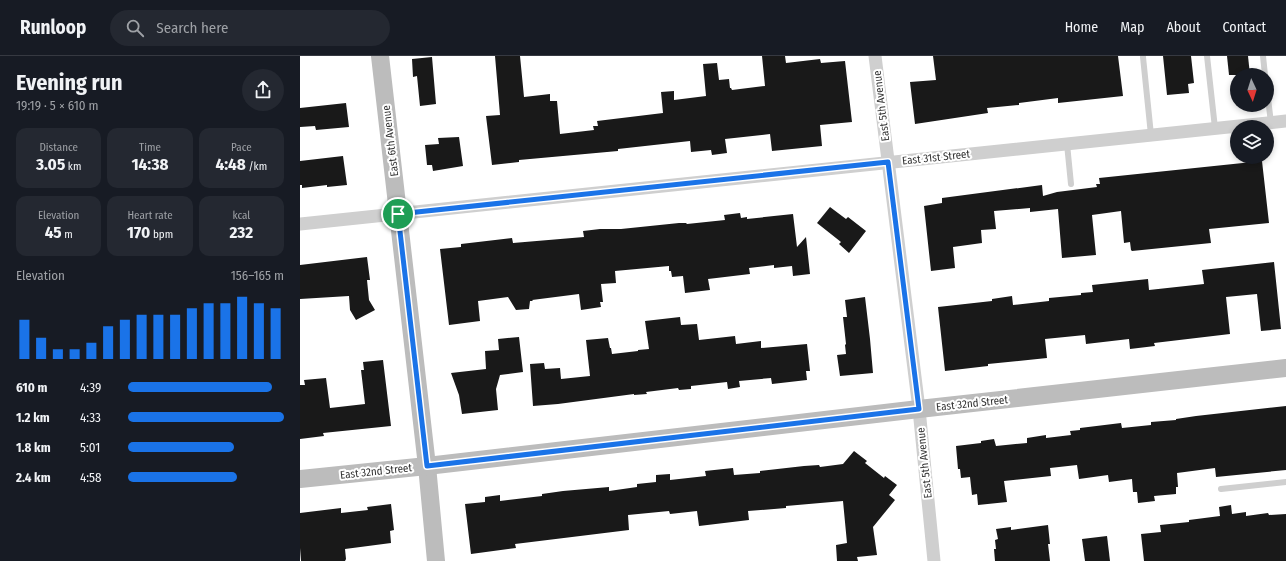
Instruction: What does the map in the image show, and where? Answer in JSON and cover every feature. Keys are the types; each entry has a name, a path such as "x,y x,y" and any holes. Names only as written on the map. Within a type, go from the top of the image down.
{"street":[{"name":"East 6th Avenue","path":"380,56 427,466 436,561"},
{"name":"East 5th Avenue","path":"875,56 919,409 934,561"},
{"name":"East 31st Street","path":"1274,122 1286,121"},
{"name":"East 31st Street","path":"300,224 1230,126"},
{"name":"East 32nd Street","path":"300,479 427,466 1286,368"}],"lane":[{"path":"1207,56 1215,128"},
{"path":"1263,56 1264,68"},
{"path":"1143,57 1151,135"},
{"path":"1067,144 1071,184"},
{"path":"1221,489 1286,482"}],"building":[{"path":"495,56 520,56 524,97 550,94 550,101 557,101 560,134 594,130 593,126 598,126 597,121 663,113 661,92 674,91 674,100 706,96 703,64 717,63 719,80 729,79 730,88 732,90 765,86 762,56 785,56 786,63 820,59 821,63 845,61 852,122 820,125 822,146 772,151 770,134 725,139 727,153 712,155 711,150 691,152 690,141 618,149 618,151 519,160 519,162 492,165 486,116 500,115"},
{"path":"933,56 1118,56 1123,96 1058,103 1058,98 1019,103 1019,105 987,108 988,113 915,124 910,82 936,80"},
{"path":"1163,56 1191,56 1194,83 1188,84 1189,93 1167,95"},
{"path":"1227,56 1248,56 1249,68 1230,68 1229,75"},
{"path":"432,57 436,104 420,106 417,76 413,77 412,59"},
{"path":"346,103 349,127 316,130 315,126 300,127 300,108"},
{"path":"459,137 463,166 433,171 432,165 427,165 425,145 439,144 438,138"},
{"path":"343,156 347,185 327,187 327,185 302,188 302,185 300,185 300,161"},
{"path":"1233,164 1262,164 1269,223 1209,229 1211,243 1132,251 1130,242 1124,243 1121,211 1092,215 1096,255 1062,258 1058,209 1030,212 1030,208 994,211 996,229 981,230 982,243 953,247 955,268 931,271 924,206 942,203 942,198 1042,185 1043,196 1057,192 1097,187 1096,184 1100,184 1099,178"},
{"path":"830,207 846,219 848,217 866,231 849,253 839,244 841,242 817,223"},
{"path":"740,213 741,218 747,217 747,219 793,214 797,247 806,237 810,274 793,276 792,266 774,268 774,265 749,268 750,274 708,279 710,290 685,293 683,276 672,277 671,271 669,271 669,266 615,271 616,283 601,284 603,302 600,302 601,307 581,310 579,294 532,300 533,301 530,301 529,309 516,310 508,297 478,301 480,321 449,325 440,249 461,247 461,244 512,238 513,243 584,237 583,231 725,220 724,215"},
{"path":"367,257 370,280 367,280 369,300 375,310 356,320 350,310 349,296 300,299 300,265"},
{"path":"1274,262 1281,329 1261,331 1257,294 1226,297 1230,334 1154,343 1155,346 1130,349 1129,339 1086,344 1085,335 1045,339 1047,358 988,364 988,366 945,371 938,307 992,301 992,299 1012,296 1013,305 1049,301 1049,298 1081,295 1081,293 1093,292 1092,285 1148,279 1149,290 1204,284 1202,270"},
{"path":"865,297 873,373 840,376 837,355 846,354 843,317 847,317 845,300"},
{"path":"680,317 681,325 697,324 699,340 735,336 736,344 761,341 761,348 807,344 810,371 806,371 807,380 772,384 771,378 739,381 740,387 728,389 727,382 691,386 691,389 679,390 678,388 646,392 647,394 634,394 533,406 530,364 544,363 545,369 560,368 561,379 590,376 586,340 608,338 612,354 649,349 645,321"},
{"path":"519,337 523,372 500,375 496,389 498,410 462,414 459,395 451,373 486,369 485,351 499,350 498,339"},
{"path":"383,360 391,426 323,433 324,436 300,439 300,385 305,385 304,380 326,378 330,408 365,404 361,370 364,370 363,362"},
{"path":"1286,406 1286,470 1216,477 1215,468 1177,473 1178,487 1176,487 1176,494 1154,496 1155,501 1138,503 1137,492 1133,492 1132,479 1109,482 1108,475 1079,479 1077,465 1050,468 1051,476 1004,481 1007,502 978,505 977,494 972,495 970,477 961,478 960,469 958,469 956,446 981,443 981,441 994,439 996,446 1027,443 1027,438 1046,435 1046,438 1071,435 1070,431 1080,430 1080,428 1121,423 1122,428 1151,425 1151,422"},
{"path":"854,451 867,461 865,463 884,478 885,476 897,485 889,495 895,500 873,527 877,555 857,557 858,561 837,561 836,545 847,543 843,501 748,511 749,520 699,526 697,511 670,514 669,511 628,515 629,530 515,544 516,548 471,554 465,504 485,502 485,497 500,495 500,501 542,496 542,494 563,491 609,487 609,491 637,487 637,484 656,482 656,475 670,474 670,480 706,476 705,471 733,468 734,475 760,473 760,471 804,466 819,465 820,467 843,464"},
{"path":"391,504 394,530 390,531 391,543 345,549 345,561 301,561 300,513 341,508 341,513 368,510 367,507"},
{"path":"1231,505 1232,514 1246,512 1246,516 1268,513 1269,515 1286,514 1286,561 1144,561 1141,534 1161,532 1160,525 1189,522 1189,520 1220,516 1219,507"},
{"path":"1048,525 1050,561 995,561 995,540 998,539 996,529 1011,527 1011,530"},
{"path":"1107,536 1110,561 1085,561 1082,539"}],"route":[{"path":"888,162 919,409 427,466 398,214 888,162"}]}
